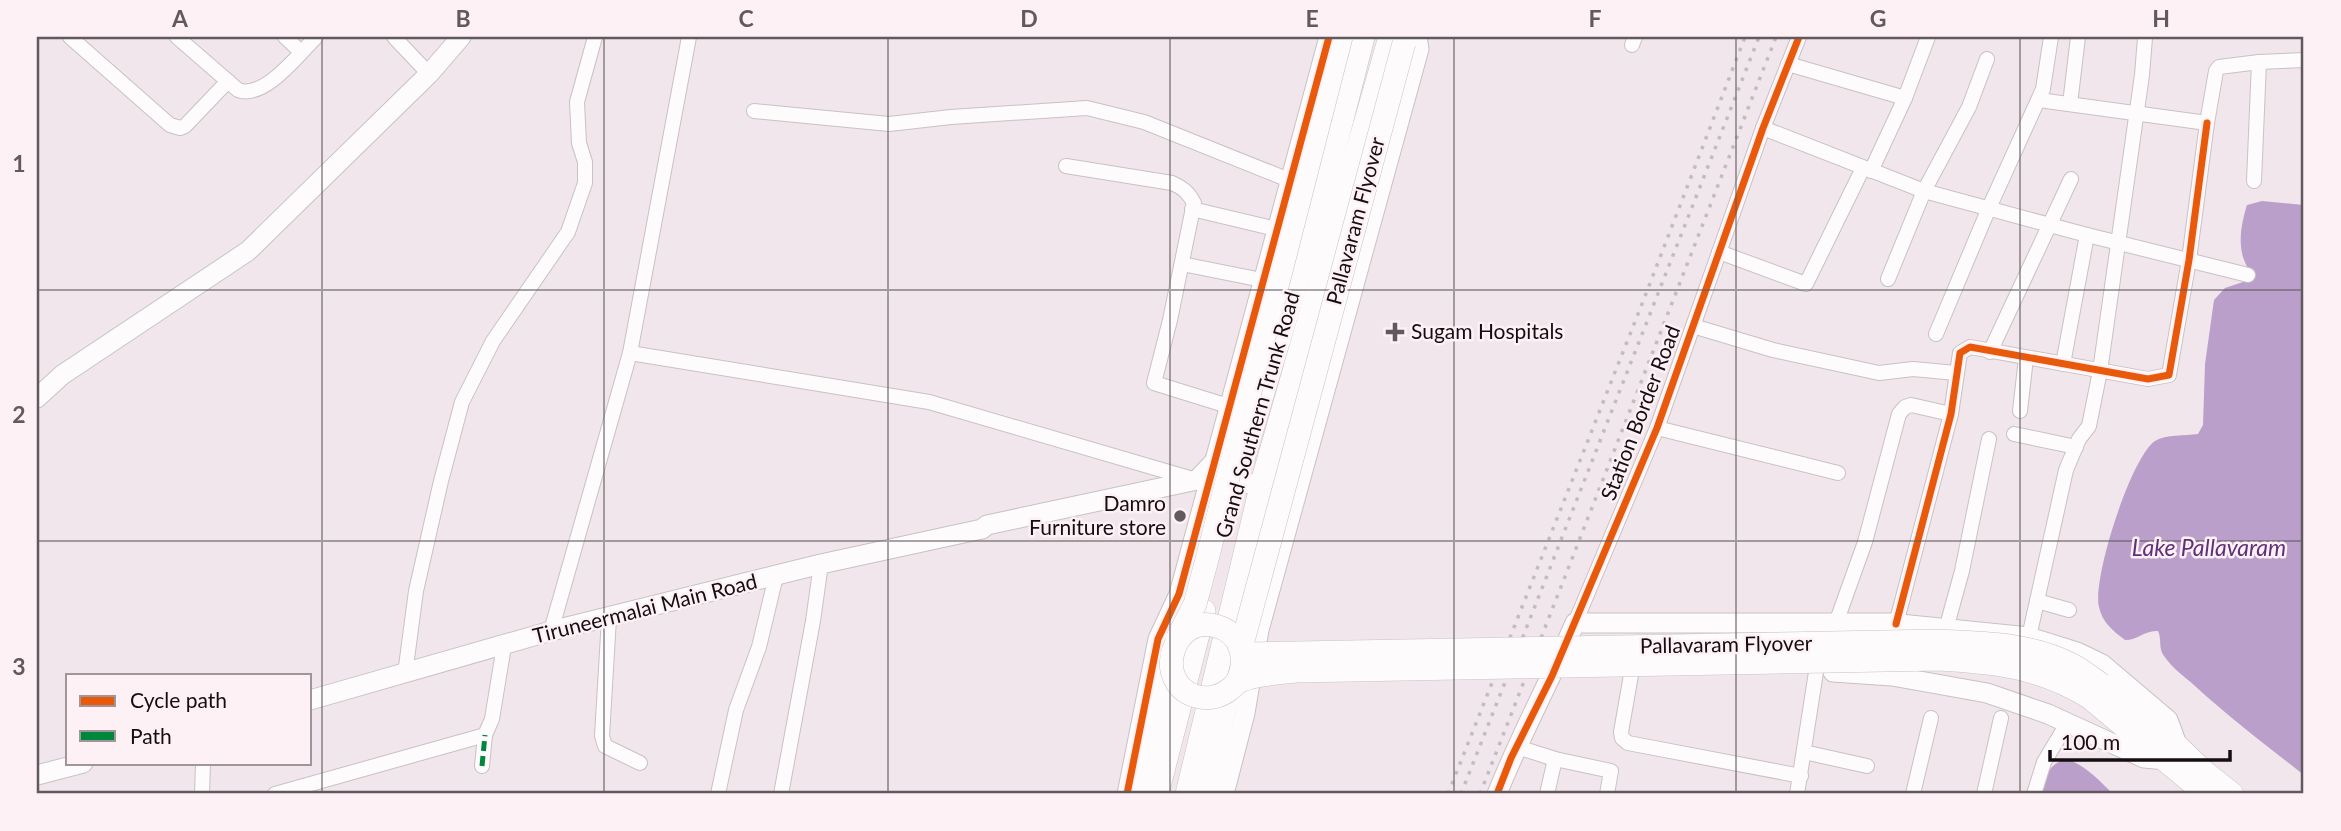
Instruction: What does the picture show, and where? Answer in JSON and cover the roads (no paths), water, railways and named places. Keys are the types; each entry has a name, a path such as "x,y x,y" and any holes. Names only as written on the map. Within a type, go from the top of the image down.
{"main road":[{"path":"1141,794 1172,672 1170,663 1174,645 1195,604 1341,37"},
{"name":"Grand Southern Trunk Road","path":"1157,794 1236,482 1325,186 1363,37"},
{"name":"Grand Southern Trunk Road","path":"1188,794 1262,484 1315,299 1404,38"},
{"name":"Pallavaram Flyover","path":"1204,794 1239,684 1244,664 1242,651 1404,38"},
{"path":"1315,299 1348,307"},
{"path":"1174,645 1190,629 1212,625 1223,628 1232,635 1242,651"},
{"name":"Pallavaram Flyover","path":"1242,651 1936,641 2003,644 2051,655 2072,665 2095,691 2173,754"},
{"name":"Pallavaram Flyover","path":"1172,672 1185,691 1196,696 1219,696 1239,684 1296,671 1939,659 2005,664 2095,691"},
{"path":"2173,754 2206,794"},
{"path":"2173,754 2202,770 2232,794"}],"street":[{"path":"69,37 170,125 176,127 185,126 228,81"},
{"path":"177,37 228,81 245,92 255,91 284,70 316,37"},
{"path":"285,37 301,52"},
{"path":"394,37 429,74"},
{"path":"37,398 62,374 248,251 429,74 461,37"},
{"path":"405,674 416,591 462,402 493,341 533,279 568,232 585,183 577,102 595,37"},
{"path":"551,631 630,352 689,37"},
{"path":"1127,794 1158,639 1179,594 1203,482 1215,460 1329,37"},
{"name":"Station Border Road","path":"1497,794 1552,676 1657,428 1763,128 1799,37"},
{"path":"1719,253 1806,284 1905,98 1928,37"},
{"path":"1936,334 1989,208 2039,100 2051,37"},
{"path":"2070,104 2078,37"},
{"path":"1224,794 1245,713 1239,684 1259,630 1419,49 1404,38"},
{"path":"2029,637 2066,470 2089,426 2100,372 2145,38"},
{"path":"1888,279 1924,191 1969,107 1987,60"},
{"path":"1896,624 1951,414 1960,353 1970,347 2148,379 2168,375 2189,260 2216,71 2219,67 2259,62 2304,60"},
{"path":"2254,181 2259,62"},
{"path":"1788,64 1905,98"},
{"path":"2039,100 2207,123"},
{"path":"754,111 889,124 1087,108 1144,122 1289,180"},
{"path":"1763,128 1924,191 2248,275"},
{"path":"1066,166 1172,183 1190,195 1194,203 1154,383 1228,406"},
{"path":"1990,352 2071,179"},
{"path":"1192,209 1276,229"},
{"path":"2063,364 2087,235"},
{"path":"1182,264 1262,280"},
{"path":"1693,326 1773,350 1879,373 1913,369 1956,373"},
{"path":"630,352 929,402 1203,482"},
{"path":"2020,411 2025,358"},
{"path":"1836,623 1865,542 1899,414 1911,405 1951,414"},
{"path":"1215,460 1226,449 1236,426 1245,420 1256,418"},
{"path":"1657,428 1838,473"},
{"path":"2014,434 2076,447"},
{"path":"1946,629 1962,570 1989,439"},
{"name":"Tiruneermalai Main Road","path":"312,699 551,631 821,565 982,529 989,531 1203,482 1262,484 1296,493"},
{"path":"781,794 821,565"},
{"path":"718,794 736,710 759,647 776,576"},
{"path":"2037,601 2070,610"},
{"path":"609,618 602,737 605,746 640,763"},
{"path":"1552,676 1855,672 1892,676 1987,693 2068,722 2144,758 2173,754 2168,720 2102,664 2077,652 2029,637 1896,624 1575,623"},
{"path":"482,766 485,735 492,719 504,646"},
{"path":"1797,794 1816,672"},
{"path":"1632,675 1621,732 1622,738 1628,743 1801,776"},
{"path":"1913,794 1931,718"},
{"path":"1984,794 2001,718"},
{"path":"2034,794 2044,762 2068,722"},
{"path":"275,794 485,735"},
{"path":"1517,747 1555,759 1611,771 1607,794"},
{"path":"1804,752 1867,766"},
{"path":"1547,794 1555,759"},
{"path":"37,775 79,764"},
{"path":"202,764 202,794"}],"water":[{"name":"Lake Pallavaram","path":"2262,201 2304,205 2304,775 2235,721 2175,668 2162,653 2158,631 2125,640 2105,622 2099,607 2098,592 2107,546 2125,493 2145,452 2159,439 2198,434 2203,425 2205,364 2214,300 2225,288 2249,280 2242,251 2242,224 2247,205"},
{"path":"2067,759 2086,769 2113,794 2041,794 2048,772"}],"railway":[{"path":"1448,794 1745,37"},
{"path":"1461,794 1759,37"},
{"path":"1480,794 1776,37"}],"place":[{"name":"Sugam Hospitals","path":"1395,332"},
{"name":"Damro Furniture store","path":"1180,516"}]}
